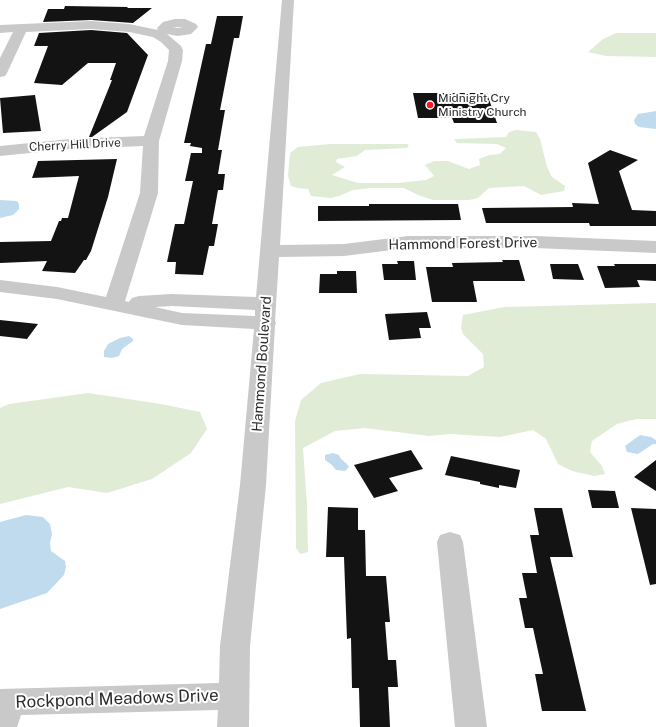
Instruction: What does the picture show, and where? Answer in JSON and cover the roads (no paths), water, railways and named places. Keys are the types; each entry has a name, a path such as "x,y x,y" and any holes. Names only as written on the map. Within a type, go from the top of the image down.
{"street":[{"name":"Hammond Boulevard","path":"233,727 235,646 253,485 288,0"},
{"path":"0,29 60,25 102,25 162,32 176,50 175,62 151,142 149,193 114,304"},
{"path":"0,73 22,28"},
{"name":"Cherry Hill Drive","path":"0,151 70,144 151,142"},
{"name":"Hammond Forest Drive","path":"271,251 344,250 408,242 535,242 656,247"},
{"path":"0,286 57,293 182,319 266,313"},
{"path":"450,542 472,727"},
{"name":"Rockpond Meadows Drive","path":"4,710 234,696"}],"water":[{"path":"656,111 656,129 639,127 635,124 634,120 638,114"},
{"path":"0,200 17,201 19,204 19,209 13,215 0,218"},
{"path":"129,336 133,339 133,341 122,349 119,356 112,358 104,357 104,351 108,344 120,338"},
{"path":"640,435 651,437 656,440 656,444 653,444 638,454 627,452 625,446"},
{"path":"333,453 339,455 349,467 345,471 336,470 325,460 325,455"},
{"path":"26,515 43,517 50,524 52,534 50,543 51,551 65,561 66,567 64,575 47,593 0,609 0,522"}],"place":[{"name":"Midnight Cry Ministry Church","path":"430,105"}]}
